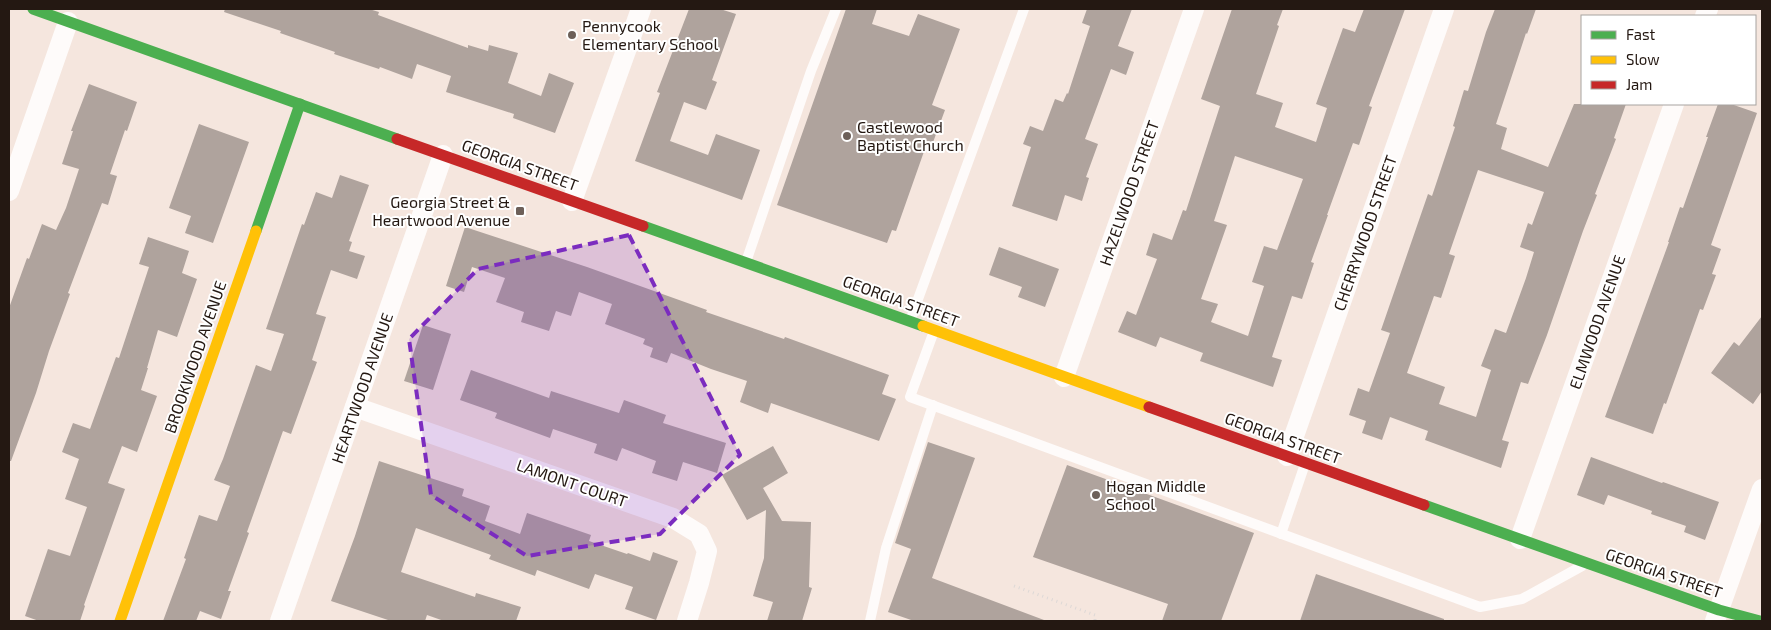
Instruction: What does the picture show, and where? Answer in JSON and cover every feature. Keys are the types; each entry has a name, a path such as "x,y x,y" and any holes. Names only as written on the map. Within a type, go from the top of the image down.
{"main road":[{"name":"GEORGIA STREET","path":"33,9 1587,563 1717,616 1760,621"},
{"name":"BROOKWOOD AVENUE","path":"120,621 300,104"}],"street":[{"path":"572,201 641,9"},
{"name":"HAZELWOOD STREET","path":"1064,377 1194,9"},
{"name":"CHERRYWOOD STREET","path":"1287,456 1444,9"},
{"path":"9,191 68,22"},
{"name":"ELMWOOD AVENUE","path":"1520,539 1674,105"},
{"name":"HEARTWOOD AVENUE","path":"280,621 443,155"},
{"name":"LAMONT COURT","path":"355,407 673,518 699,534 707,551 687,621"},
{"path":"1717,616 1762,489"}],"lane":[{"path":"746,263 811,71 836,9"},
{"path":"910,322 1024,9"},
{"path":"934,330 910,397 1480,607 1522,599 1587,563"},
{"path":"870,621 886,548 933,406"},
{"path":"1281,534 1306,463"}],"path":[{"path":"1014,586 1094,615 1095,621"}],"highlighted area":[{"path":"629,235 740,455 660,534 527,556 431,495 409,339 478,269"}],"building":[{"path":"225,9 369,9 379,12 378,15 468,48 468,45 488,51 489,45 518,53 508,83 541,96 549,73 574,83 555,133 513,118 514,114 446,92 451,76 417,64 412,79 380,67 379,69 334,54 335,52 280,33 281,31 224,12"},
{"path":"689,9 720,9 736,14 712,80 717,82 706,110 684,102 670,141 708,155 716,134 760,150 742,200 635,161 660,93 657,92"},
{"path":"846,9 877,9 872,24 909,36 918,14 960,29 932,105 945,110 932,145 927,143 896,231 892,230 887,243 777,205"},
{"path":"1087,9 1132,9 1118,46 1134,52 1126,75 1111,69 1085,139 1098,144 1086,177 1089,178 1082,201 1065,195 1057,221 1012,206 1031,147 1023,144 1030,126 1043,131 1055,99 1063,102 1068,94 1090,26 1082,23"},
{"path":"1232,9 1283,9 1256,94 1283,103 1275,127 1316,142 1327,108 1316,104 1343,28 1355,32 1364,9 1405,9 1369,106 1372,107 1359,145 1353,143 1327,215 1311,262 1314,263 1302,299 1292,296 1272,357 1282,360 1273,387 1200,361 1203,353 1160,337 1156,347 1118,332 1127,311 1136,315 1157,259 1146,255 1153,233 1172,240 1183,210 1186,211 1220,106 1201,99","holes":["1235,156 1303,179 1277,250 1264,246 1252,282 1264,286 1248,336 1211,322 1218,304 1201,299 1227,225 1214,221"]},
{"path":"1495,9 1536,9 1526,33 1496,124 1507,128 1501,149 1548,167 1574,104 1626,105 1614,138 1616,139 1595,194 1597,195 1547,335 1528,384 1521,382 1502,440 1509,442 1501,468 1425,440 1428,431 1390,417 1382,440 1362,433 1366,421 1349,415 1358,388 1369,392 1390,333 1381,330 1428,194 1432,196 1455,127 1453,126 1464,90 1468,91","holes":["1478,170 1544,192 1532,225 1528,223 1520,247 1534,252 1506,333 1495,329 1481,366 1491,370 1476,417 1439,404 1445,387 1407,373 1434,296 1441,298 1455,256 1449,254"]},
{"path":"89,84 137,102 110,174 117,176 108,205 102,203 68,293 70,294 36,393 11,461 9,461 9,308 27,258 29,259 42,224 56,230 66,208 79,169 62,164 73,131 71,131"},
{"path":"1718,105 1734,105 1757,113 1711,245 1721,249 1712,274 1716,275 1703,310 1700,309 1666,404 1664,403 1653,434 1605,417 1680,207 1683,208 1708,137 1706,137"},
{"path":"199,124 249,142 213,243 185,233 191,216 169,208"},
{"path":"340,175 369,185 349,241 352,242 349,251 365,256 357,279 331,270 316,314 326,317 312,360 317,362 291,434 283,431 247,532 249,533 228,591 231,591 221,619 200,611 196,621 163,621 186,559 184,558 199,515 217,521 230,486 214,480 256,365 271,371 284,334 266,329 302,224 304,225 316,192 332,198"},
{"path":"465,227 587,267 707,310 706,312 784,339 785,337 889,375 882,394 896,399 879,441 771,403 768,413 740,402 747,381 671,353 667,363 650,357 653,348 643,344 645,339 605,324 612,304 579,292 571,316 556,311 549,331 521,322 524,312 496,302 505,278 472,267 464,292 446,286"},
{"path":"148,237 189,251 182,273 197,279 177,337 158,330 141,390 157,396 137,452 122,446 108,483 125,489 80,621 39,621 25,616 48,549 70,556 87,507 65,499 79,459 62,452 73,423 90,429 116,357 119,358 149,267 139,264"},
{"path":"999,247 1059,269 1045,307 1018,297 1022,287 989,275"},
{"path":"1762,316 1762,391 1753,404 1711,373 1734,342 1739,346"},
{"path":"423,325 451,334 433,390 404,381"},
{"path":"471,370 549,398 551,391 619,413 624,400 666,415 663,423 726,443 717,473 683,462 677,481 652,473 656,461 622,448 617,461 594,453 597,444 553,429 550,438 495,418 497,413 460,400"},
{"path":"928,442 975,458 932,578 1043,621 914,621 888,612 911,549 895,543"},
{"path":"773,446 788,473 763,488 782,521 811,522 809,587 812,588 802,621 767,621 773,602 753,596 764,558 766,510 747,520 722,475"},
{"path":"1591,457 1719,502 1705,540 1684,532 1686,526 1651,514 1652,511 1608,495 1604,505 1577,495"},
{"path":"379,461 464,489 462,496 490,506 485,521 520,534 527,513 591,535 589,541 627,554 650,561 653,552 678,561 656,620 625,609 633,587 595,574 589,589 537,570 535,576 489,559 491,555 416,528 401,572 475,597 476,593 521,607 516,621 444,621 427,615 425,621 391,621 331,601 355,536"},
{"path":"1067,465 1254,533 1221,621 1162,621 1168,604 1033,557"},
{"path":"1316,574 1444,619 1444,621 1300,621"}],"traffic: fast":[{"path":"33,9 397,139"},
{"path":"256,231 300,104"},
{"path":"643,226 923,326"},
{"path":"1424,505 1719,610 1760,621"}],"traffic: slow":[{"path":"120,621 256,231"},
{"path":"923,326 1149,407"}],"traffic: jam":[{"path":"397,139 643,226"},
{"path":"1149,407 1424,505"}],"place":[{"name":"Pennycook Elementary School","path":"572,35"},
{"name":"Castlewood Baptist Church","path":"847,136"},
{"name":"Georgia Street & Heartwood Avenue","path":"520,211"},
{"name":"Hogan Middle School","path":"1096,495"}]}
